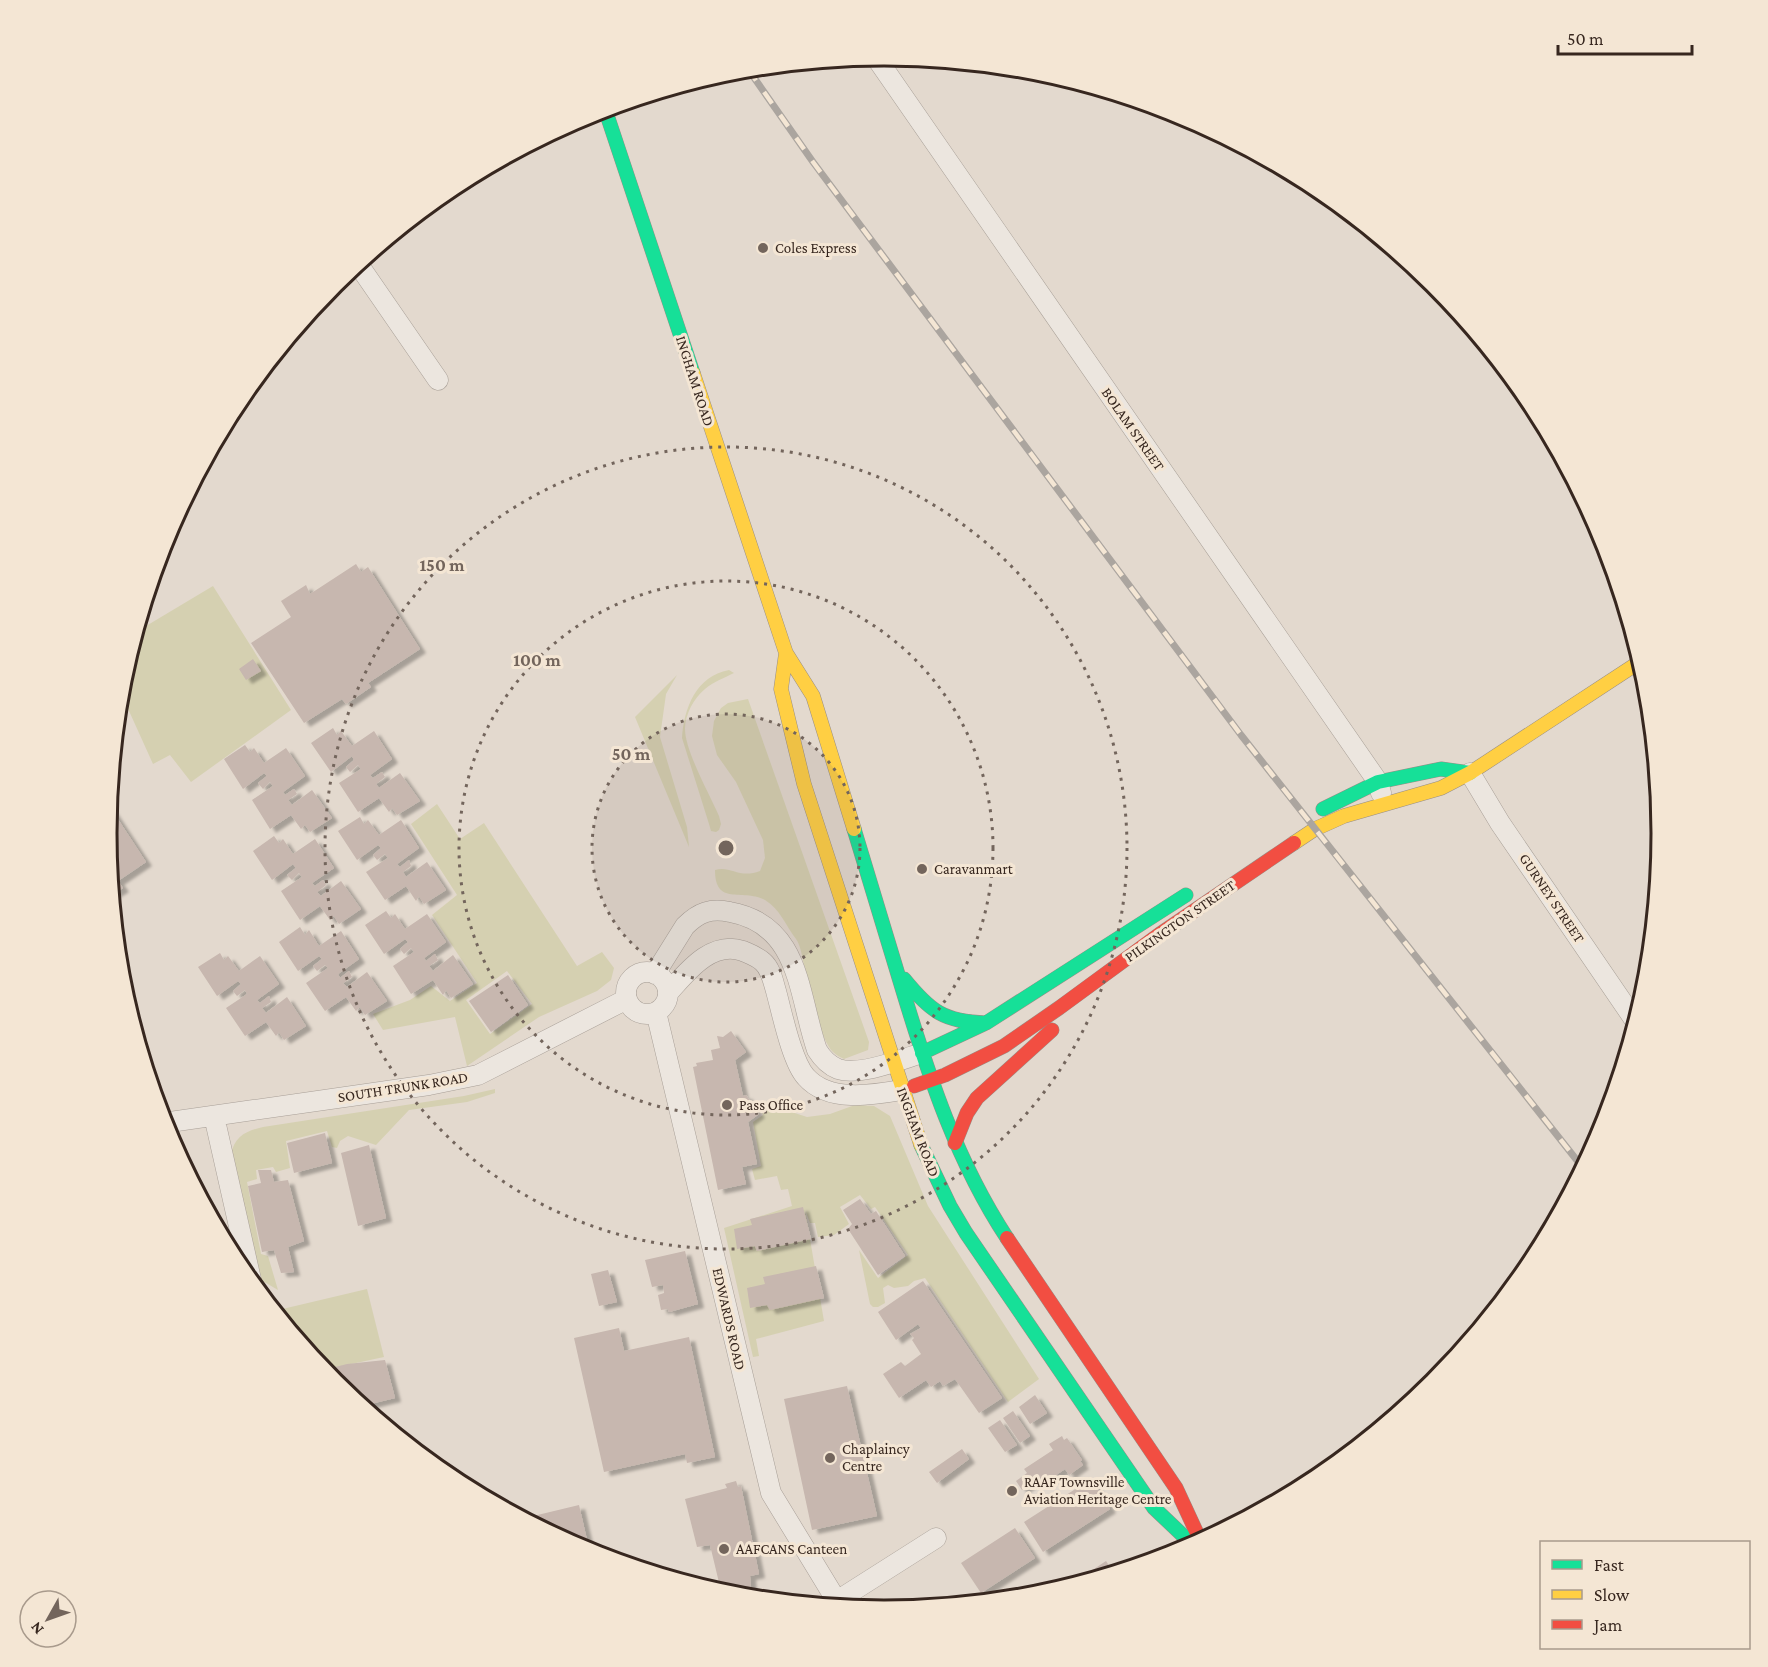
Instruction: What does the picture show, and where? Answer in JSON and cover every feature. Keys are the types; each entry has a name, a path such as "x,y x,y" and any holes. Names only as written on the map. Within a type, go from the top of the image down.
{"main road":[{"name":"INGHAM ROAD","path":"608,118 786,652 813,696 894,966 931,1081 955,1143 970,1175 1005,1234 1176,1488 1197,1534"},
{"name":"INGHAM ROAD","path":"786,652 781,689 804,783 893,1063 928,1162 966,1233 1154,1508 1187,1539"},
{"name":"PILKINGTON STREET","path":"902,1090 966,1067 1005,1046 1153,939 1315,829 1344,816 1441,788 1470,773 1633,666"},
{"path":"1306,818 1378,782 1441,769 1470,773"},
{"name":"PILKINGTON STREET","path":"922,1053 986,1023 1196,888"},
{"path":"955,1143 967,1113 977,1098 1153,939"},
{"path":"894,966 922,1003 931,1010 956,1021 986,1023"}],"street":[{"name":"BOLAM STREET","path":"882,66 1378,782 1384,804"},
{"path":"363,271 438,380"},
{"name":"GURNEY STREET","path":"1470,773 1500,823 1630,1013"},
{"name":"PILKINGTON STREET","path":"655,974 685,926 700,913 711,909 753,918 776,935 787,950 817,1050 831,1066 845,1070 857,1070 893,1063 922,1053"},
{"path":"668,993 661,978 655,974 641,973 630,980 626,992 627,999 635,1011 642,1014 656,1012 662,1007 668,993 704,957 717,950 739,950 754,956 763,961 772,976 798,1065 806,1078 837,1093 855,1096 902,1090"},
{"name":"SOUTH TRUNK ROAD","path":"173,1122 429,1085 478,1075 627,999"},
{"name":"EDWARDS ROAD","path":"656,1012 771,1493 830,1599"},
{"path":"214,1116 247,1261"},
{"path":"840,1599 936,1538"}],"shaded area":[{"path":"213,586 291,710 191,782 170,755 153,764 127,707 146,626"},
{"path":"729,670 734,673 712,684 697,697 688,712 685,723 689,749 719,816 721,824 716,832 711,831 682,738 683,727 689,705 700,686 718,673"},
{"path":"677,675 666,694 660,737 687,827 689,847 635,717"},
{"path":"748,699 869,1042 868,1050 844,1059 833,1052 823,1036 799,945 779,913 765,900 757,897 725,893 716,881 715,870 753,873 760,871 765,858 763,840 736,782 717,755 712,736 714,721 721,708 728,703"},
{"path":"437,804 460,839 484,823 577,966 602,952 614,968 611,980 597,991 539,1017 467,1066 455,1017 383,1030 373,1014 410,1000 431,986 450,1001 477,983 432,915 457,895 411,824","holes":["507,971 532,1004 490,1034 466,1000"]},
{"path":"495,1089 495,1093 467,1102 409,1110 376,1145 348,1136 340,1141 337,1148 332,1147 327,1131 286,1141 290,1168 276,1172 273,1167 256,1170 257,1179 247,1182 261,1254 268,1256 278,1290 261,1280 256,1272 231,1154 235,1143 242,1135 263,1127 464,1096"},
{"path":"764,1103 807,1117 830,1114 855,1105 874,1106 890,1116 928,1206 1039,1379 1008,1402 925,1278 914,1281 908,1286 894,1288 888,1285 883,1288 885,1303 878,1307 870,1304 859,1250 878,1278 908,1255 875,1207 871,1209 860,1195 840,1207 849,1224 834,1235 818,1237 815,1223 810,1223 805,1210 824,1321 756,1339 759,1356 753,1357 724,1228 792,1206 788,1189 781,1190 777,1176 755,1180 752,1169 761,1166 753,1122 763,1115 760,1107"},
{"path":"367,1289 384,1357 333,1368 282,1309"}],"building":[{"path":"356,564 361,572 368,567 420,649 368,683 371,687 346,704 342,699 304,723 251,643 291,617 281,601 306,585 310,594"},
{"path":"253,659 261,671 246,680 239,669"},
{"path":"333,728 337,735 341,731 352,746 374,731 392,759 370,775 373,778 382,772 385,777 376,784 379,788 400,773 420,801 397,815 392,808 389,812 379,798 358,812 339,783 361,769 358,765 350,772 346,767 354,760 352,756 331,772 311,743"},
{"path":"245,745 250,752 254,748 264,763 286,748 305,776 283,792 285,795 294,789 297,794 288,800 292,805 312,790 332,818 310,832 305,825 301,829 291,815 270,829 252,800 273,786 270,782 263,789 258,783 267,776 264,773 243,789 224,759"},
{"path":"360,817 364,824 368,820 379,835 401,820 419,848 397,864 400,867 409,860 411,866 403,872 406,877 427,862 446,890 424,904 419,896 416,901 406,886 385,900 366,872 388,858 385,854 377,860 373,855 381,848 378,845 357,860 338,831"},
{"path":"117,818 146,862 118,881 123,888 119,891 118,884 117,834"},
{"path":"274,836 279,843 283,839 293,854 315,839 334,868 312,883 315,886 323,880 326,885 317,892 321,896 341,881 361,909 339,924 334,916 330,920 320,906 300,920 281,891 302,877 299,873 292,880 287,875 296,868 293,864 272,880 253,851"},
{"path":"386,911 391,918 395,914 405,929 427,914 446,942 424,958 426,961 435,954 438,960 429,966 433,971 453,955 473,984 451,998 446,990 443,995 433,980 411,994 393,966 414,952 411,948 404,954 400,949 408,942 405,939 384,954 365,925"},
{"path":"300,927 305,935 309,930 319,946 341,931 359,959 338,974 340,978 349,971 352,977 343,983 347,987 367,972 387,1001 365,1015 360,1007 356,1011 346,997 325,1011 306,983 328,968 325,965 317,971 313,966 322,959 319,956 298,971 279,942"},
{"path":"220,953 224,960 228,956 239,971 260,956 279,984 257,1000 260,1003 269,996 271,1002 262,1008 266,1013 287,997 306,1026 284,1040 279,1032 276,1036 266,1022 245,1036 226,1008 247,994 245,990 237,996 233,991 241,984 238,981 217,996 198,967"},
{"path":"508,975 528,1005 491,1032 469,1001"},
{"name":"Pass Office","path":"731,1031 746,1052 735,1060 743,1096 746,1095 759,1114 748,1122 757,1164 742,1167 746,1184 718,1190 693,1067 697,1066 696,1063 713,1060 711,1050 720,1048 717,1036 723,1037"},
{"path":"325,1133 332,1163 294,1173 287,1143"},
{"path":"369,1145 386,1218 358,1226 341,1153"},
{"path":"258,1170 271,1170 274,1182 288,1180 304,1241 288,1247 294,1272 281,1273 274,1250 262,1252 248,1186 261,1183"},
{"path":"860,1199 871,1214 876,1211 905,1256 878,1275 848,1229 852,1224 843,1210"},
{"path":"803,1207 811,1239 757,1251 755,1246 737,1249 734,1229 752,1225 750,1219"},
{"path":"685,1251 698,1304 669,1312 668,1309 661,1310 658,1295 664,1293 663,1285 652,1287 645,1260"},
{"path":"816,1266 824,1298 770,1310 767,1305 750,1308 747,1288 765,1284 763,1277"},
{"path":"608,1270 617,1302 599,1306 591,1274"},
{"path":"923,1281 1002,1398 979,1413 955,1379 943,1386 940,1381 931,1387 926,1380 899,1398 883,1374 901,1362 905,1366 921,1354 910,1334 921,1328 918,1324 896,1340 878,1312"},
{"path":"619,1328 624,1351 689,1337 715,1457 687,1463 685,1454 604,1472 574,1338"},
{"path":"385,1360 395,1398 371,1404 333,1368"},
{"name":"Chaplaincy Centre","path":"847,1386 877,1516 812,1530 784,1399"},
{"path":"1035,1395 1047,1413 1030,1424 1019,1407"},
{"path":"1013,1411 1030,1436 1020,1443 1003,1418"},
{"path":"1000,1420 1017,1445 1005,1452 988,1428"},
{"path":"1062,1436 1064,1440 1067,1438 1083,1465 1069,1475 1065,1469 1044,1483 1040,1478 1022,1490 1016,1481 1027,1473 1024,1469 1053,1450 1049,1444"},
{"path":"962,1449 969,1459 937,1483 929,1472"},
{"path":"1091,1479 1110,1509 1043,1552 1024,1522"},
{"path":"736,1481 738,1487 741,1486 759,1574 750,1576 751,1588 719,1583 710,1545 697,1547 685,1499 727,1488 725,1484"},
{"path":"579,1505 587,1542 545,1522 534,1516"},
{"path":"1015,1528 1035,1558 981,1593 961,1563"},
{"path":"1106,1561 1110,1567 1087,1574"}],"railway":[{"path":"754,78 813,162 1241,735 1577,1161"}],"traffic: fast":[{"path":"608,118 693,373"},
{"path":"1323,809 1378,782 1441,769 1470,773"},
{"path":"854,829 934,1087 973,1179 1007,1238"},
{"path":"922,1053 986,1023 1186,895"},
{"path":"904,979 930,1007 939,1013 959,1020 986,1023"},
{"path":"921,1145 950,1206 966,1233 1154,1508 1187,1539"}],"traffic: slow":[{"path":"693,373 786,653 813,696 854,829"},
{"path":"786,653 781,689 804,784 921,1145"},
{"path":"1294,843 1315,829 1344,816 1441,788 1470,773 1633,666"}],"traffic: jam":[{"path":"914,1086 945,1075 1004,1046 1160,934 1294,843"},
{"path":"955,1143 967,1113 977,1098 1052,1030"},
{"path":"1007,1238 1176,1488 1197,1534"}],"place":[{"name":"Coles Express","path":"763,248"},
{"name":"Caravanmart","path":"922,869"},
{"name":"Pass Office","path":"727,1105"},
{"name":"Chaplaincy Centre","path":"830,1458"},
{"name":"RAAF Townsville Aviation Heritage Centre","path":"1012,1491"},
{"name":"AAFCANS Canteen","path":"724,1549"}]}
